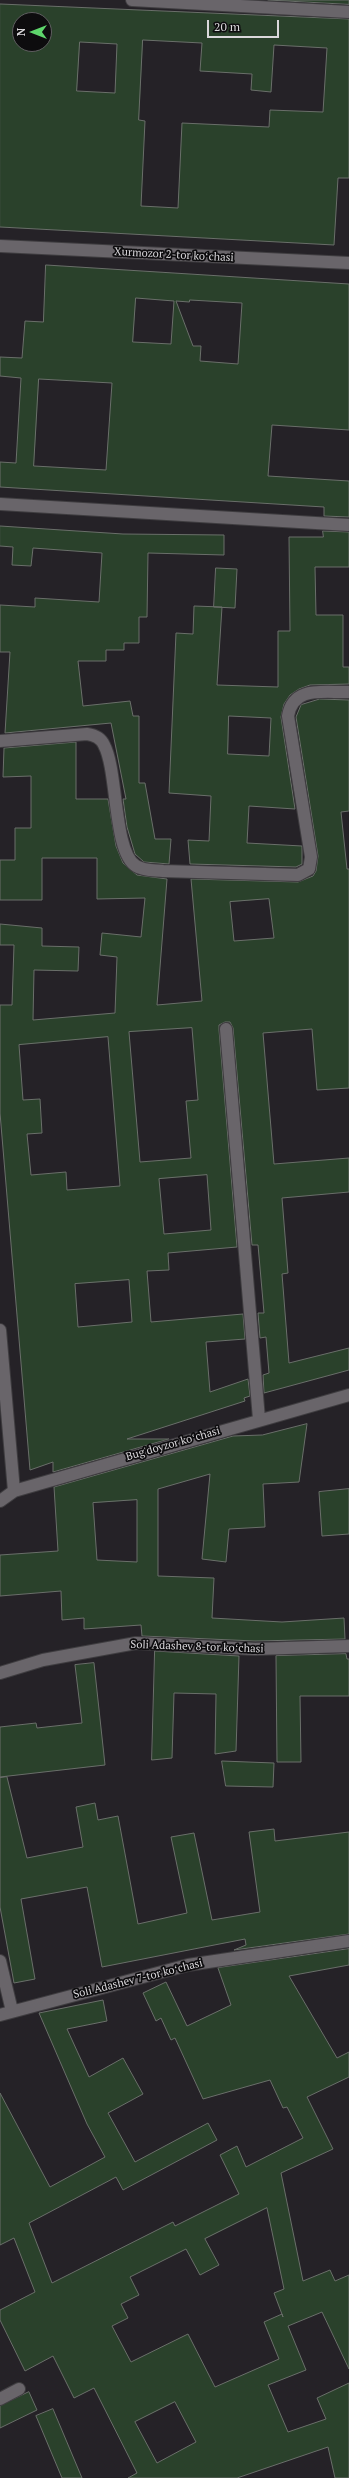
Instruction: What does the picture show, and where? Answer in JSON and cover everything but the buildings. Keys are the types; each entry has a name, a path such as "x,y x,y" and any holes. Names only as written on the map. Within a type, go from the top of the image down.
{"street":[{"path":"132,0 349,12"},
{"name":"Xurmozor 2-tor koʻchasi","path":"0,246 349,263"},
{"path":"0,504 349,525"},
{"path":"0,741 87,734 100,739 107,753 123,844 129,860 135,866 144,870 298,875 309,869 311,857 288,716 289,706 294,698 306,693 349,692"},
{"path":"226,1029 259,1419"},
{"path":"0,1330 14,1491"},
{"name":"Bug'doyzor koʻchasi","path":"0,1501 14,1491 259,1419 349,1395"},
{"name":"Soli Adashev 8-tor koʻchasi","path":"0,1672 43,1660 136,1643 255,1649 349,1646"},
{"name":"Soli Adashev 7-tor koʻchasi","path":"0,2015 188,1965 349,1941"},
{"path":"0,1961 12,2011"},
{"path":"0,2399 19,2389"}]}
